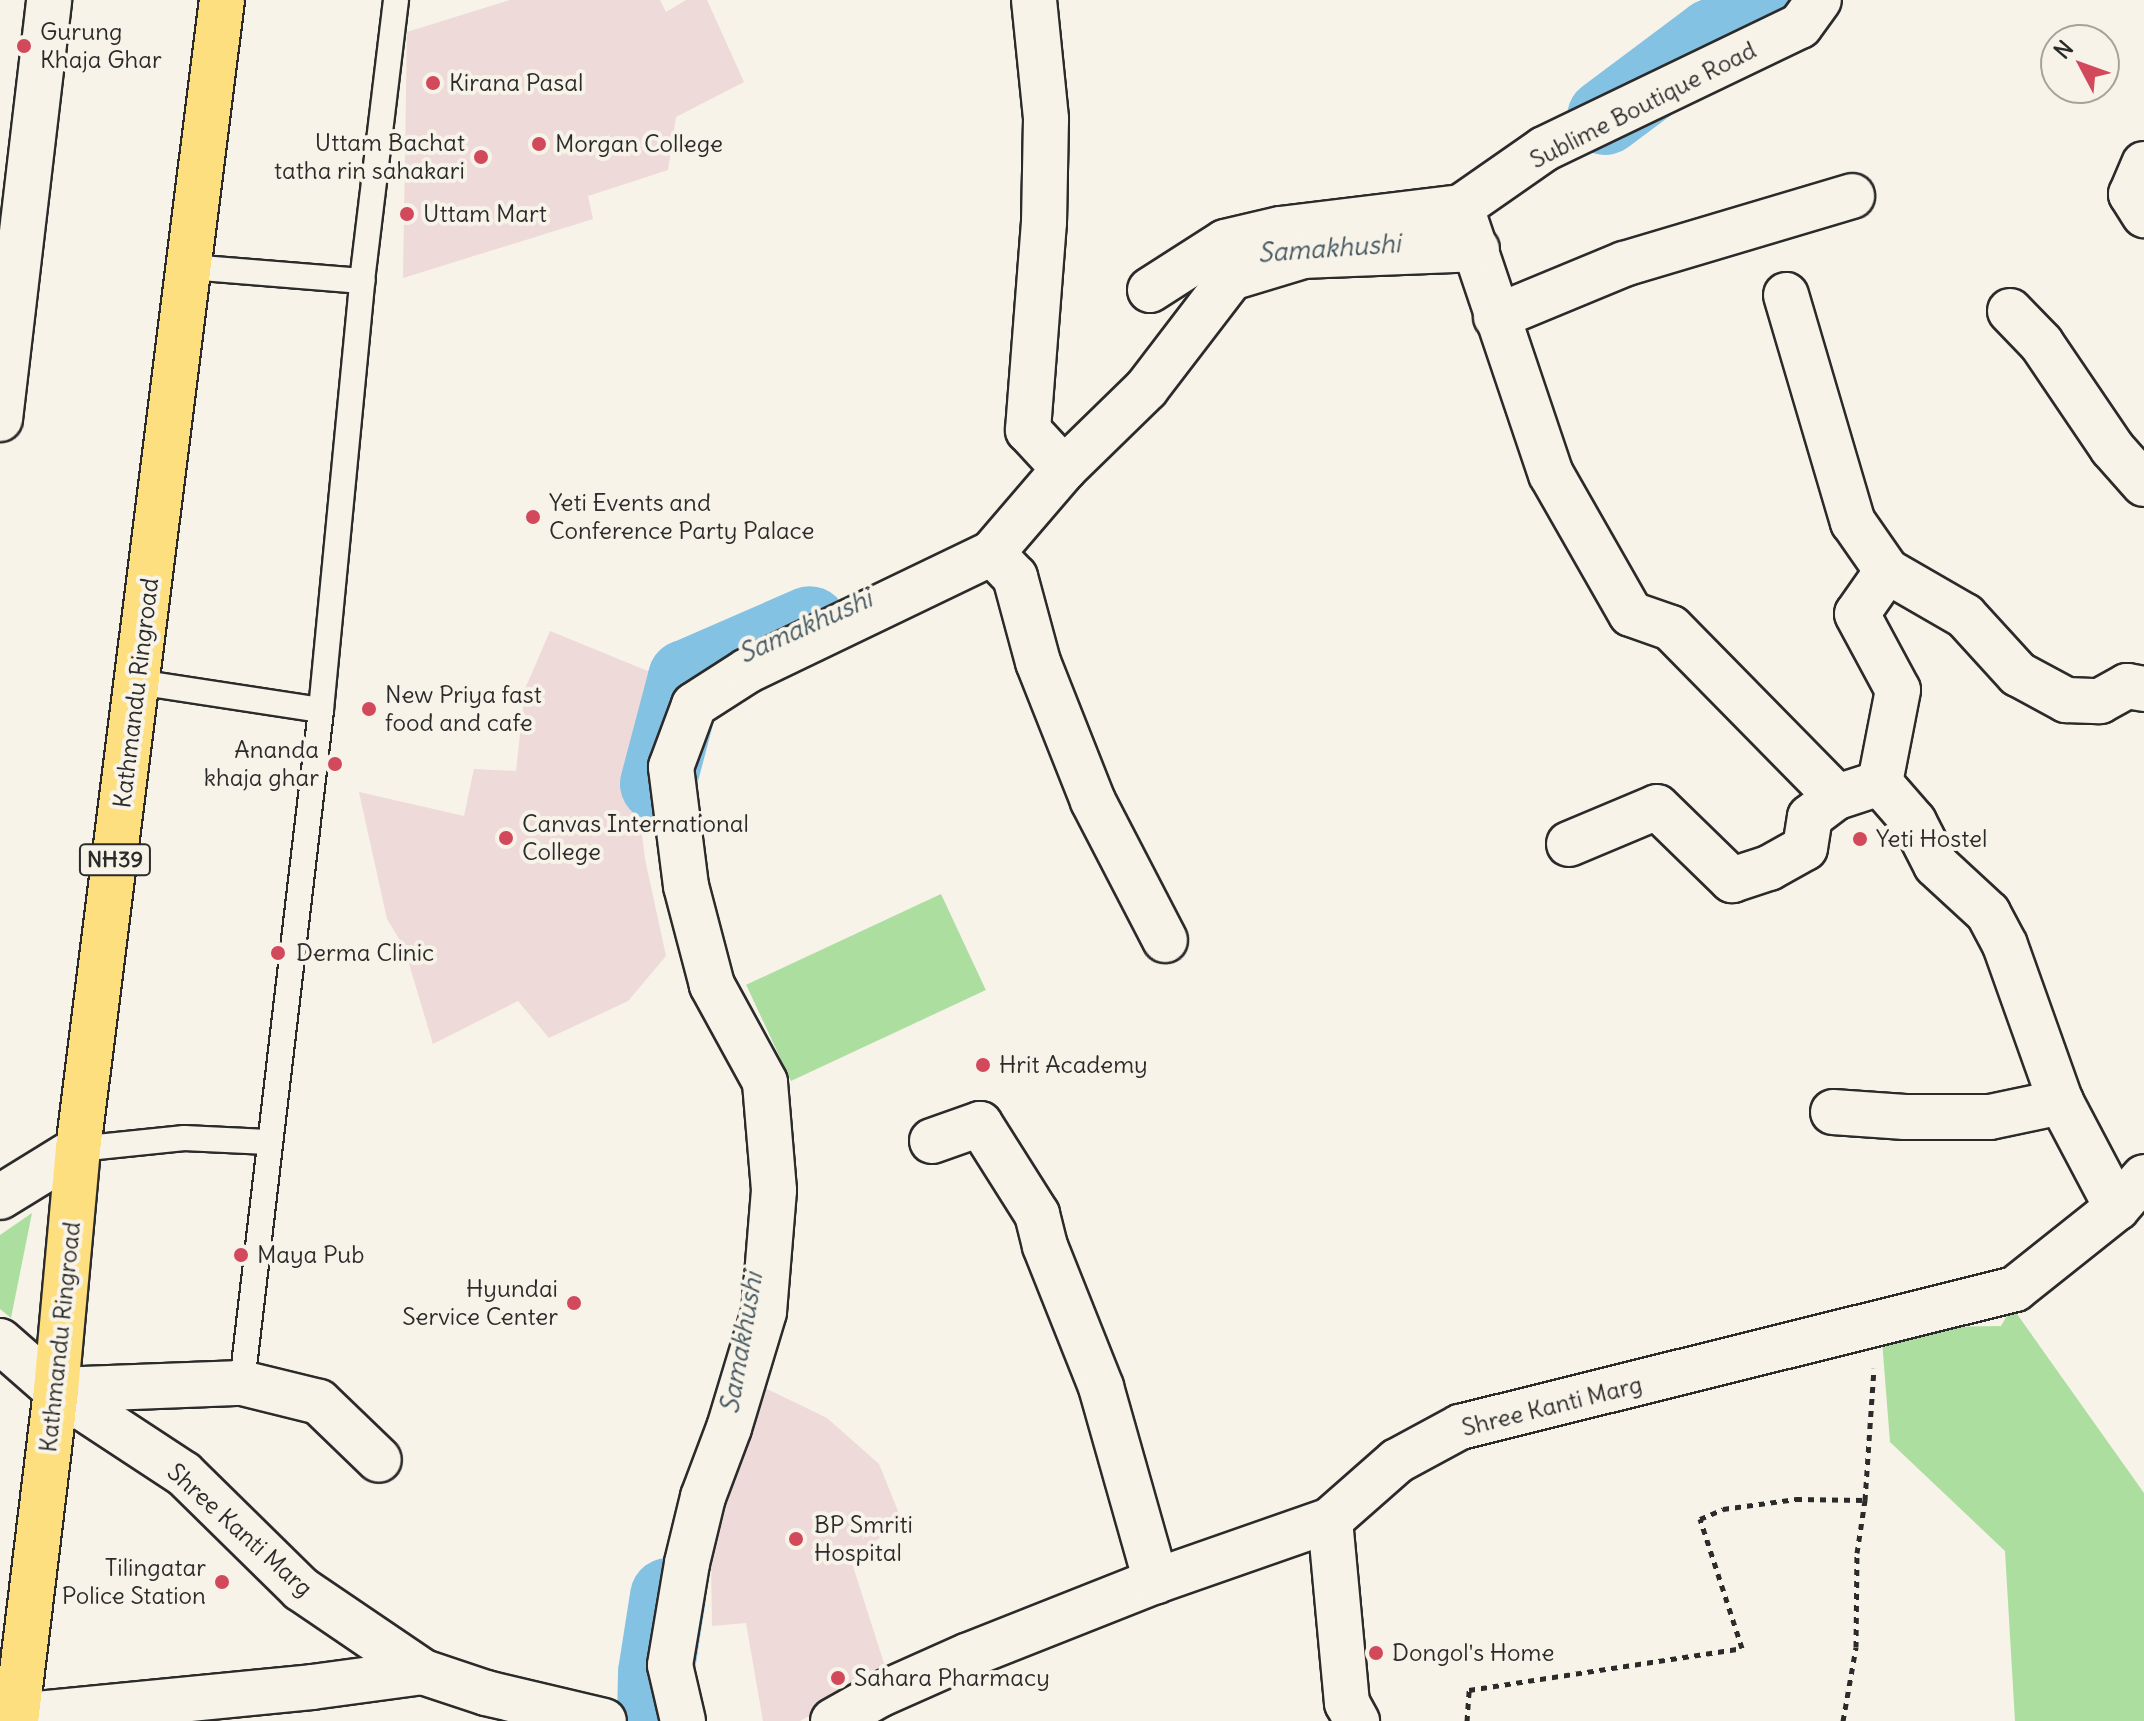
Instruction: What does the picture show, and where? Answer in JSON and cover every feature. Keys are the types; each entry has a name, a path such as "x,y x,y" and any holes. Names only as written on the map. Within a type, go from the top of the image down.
{"highway":[{"name":"Kathmandu Ringroad","path":"17,1718 56,1390 78,1149 222,0"}],"street":[{"path":"0,419 49,0"},
{"path":"1034,0 1046,119 1043,236 1028,430 1064,469"},
{"name":"Sublime Boutique Road","path":"1461,207 1544,149 1800,26 1819,0"},
{"path":"2144,164 2131,194 2144,215"},
{"path":"1496,317 1624,264 1852,196"},
{"path":"1150,290 1225,242 1280,229 1461,207 1551,474 1631,614 1671,628 1837,797"},
{"path":"683,1721 670,1665 687,1563 703,1497 729,1428 764,1312 774,1190 765,1082 712,985 686,886 671,767 694,705 747,671 992,553 1064,469 1146,389 1231,278 1304,256 1477,249"},
{"path":"1786,295 1853,522 1887,571 1965,616 2018,674 2066,700 2100,701 2127,686 2144,689"},
{"path":"2010,311 2128,440 2144,484"},
{"path":"992,553 1015,577 1038,662 1093,801 1165,940"},
{"path":"1880,783 1898,690 1857,614 1887,571"},
{"path":"1569,844 1657,807 1732,880 1769,868 1805,848 1810,817 1837,797 1880,783"},
{"path":"1880,783 1914,822 1936,865 1988,913 2005,945 2061,1102 2130,1192"},
{"path":"1833,1112 1905,1117 1990,1117 2061,1102"},
{"path":"932,1141 980,1124 1037,1214 1045,1246 1101,1387 1156,1581"},
{"path":"0,1197 78,1149"},
{"name":"Shree Kanti Marg","path":"833,1721 879,1695 969,1655 1156,1581 1330,1520 1397,1461 1460,1427 2015,1289 2130,1192"},
{"name":"Shree Kanti Marg","path":"0,1341 56,1390 184,1474 301,1589 423,1672 486,1693 588,1719"},
{"path":"56,1390 242,1383 319,1402 379,1460"},
{"path":"1330,1520 1347,1703 1357,1721"},
{"name":"Shree Kanti Marg","path":"17,1718 174,1711 423,1672"}],"lane":[{"path":"242,1383 321,710 362,281 396,0"},
{"path":"189,267 362,281"},
{"path":"137,682 321,710"},
{"path":"78,1149 184,1138 268,1142"}],"path":[{"path":"1843,1721 1856,1647 1857,1553 1865,1500 1876,1323"},
{"path":"1467,1721 1469,1690 1742,1648 1700,1519 1723,1509 1796,1499 1865,1500"}],"shaded area":[{"name":"Morgan College","path":"510,0 660,0 666,12 686,0 707,0 744,82 676,117 668,170 588,196 593,219 403,278 407,32"},
{"name":"Canvas International College","path":"550,631 655,674 633,762 645,859 666,956 628,1001 549,1038 518,1001 433,1044 404,947 387,919 359,792 464,816 474,769 516,771 525,689"},
{"name":"BP Smriti Hospital","path":"759,1385 827,1418 879,1464 902,1521 851,1560 890,1682 858,1690 800,1721 763,1721 746,1623 712,1626 711,1557 718,1487"}],"green space":[{"path":"941,894 986,990 791,1081 746,985"},
{"path":"32,1213 11,1318 0,1309 0,1235"},
{"path":"2012,1307 2144,1493 2144,1721 2015,1721 2005,1551 1890,1442 1881,1328 2001,1326"}],"waterway":[{"name":"Samakhushi","path":"1605,117 1712,37 1788,0"},
{"name":"Samakhushi","path":"658,784 686,678 810,624"},
{"name":"Samakhushi","path":"655,1721 656,1673 668,1596"}],"place":[{"name":"Gurung Khaja Ghar","path":"24,46"},
{"name":"Kirana Pasal","path":"433,83"},
{"name":"Morgan College","path":"539,144"},
{"name":"Uttam Bachat tatha rin sahakari","path":"481,157"},
{"name":"Uttam Mart","path":"407,214"},
{"name":"Yeti Events and Conference Party Palace","path":"533,517"},
{"name":"New Priya fast food and cafe","path":"369,709"},
{"name":"Ananda khaja ghar","path":"335,764"},
{"name":"Canvas International College","path":"506,838"},
{"name":"Yeti Hostel","path":"1860,839"},
{"name":"Derma Clinic","path":"278,953"},
{"name":"Hrit Academy","path":"983,1065"},
{"name":"Maya Pub","path":"241,1255"},
{"name":"Hyundai Service Center","path":"574,1303"},
{"name":"BP Smriti Hospital","path":"796,1539"},
{"name":"Tilingatar Police Station","path":"222,1582"},
{"name":"Dongol's Home","path":"1376,1653"},
{"name":"Sahara Pharmacy","path":"838,1678"}]}
